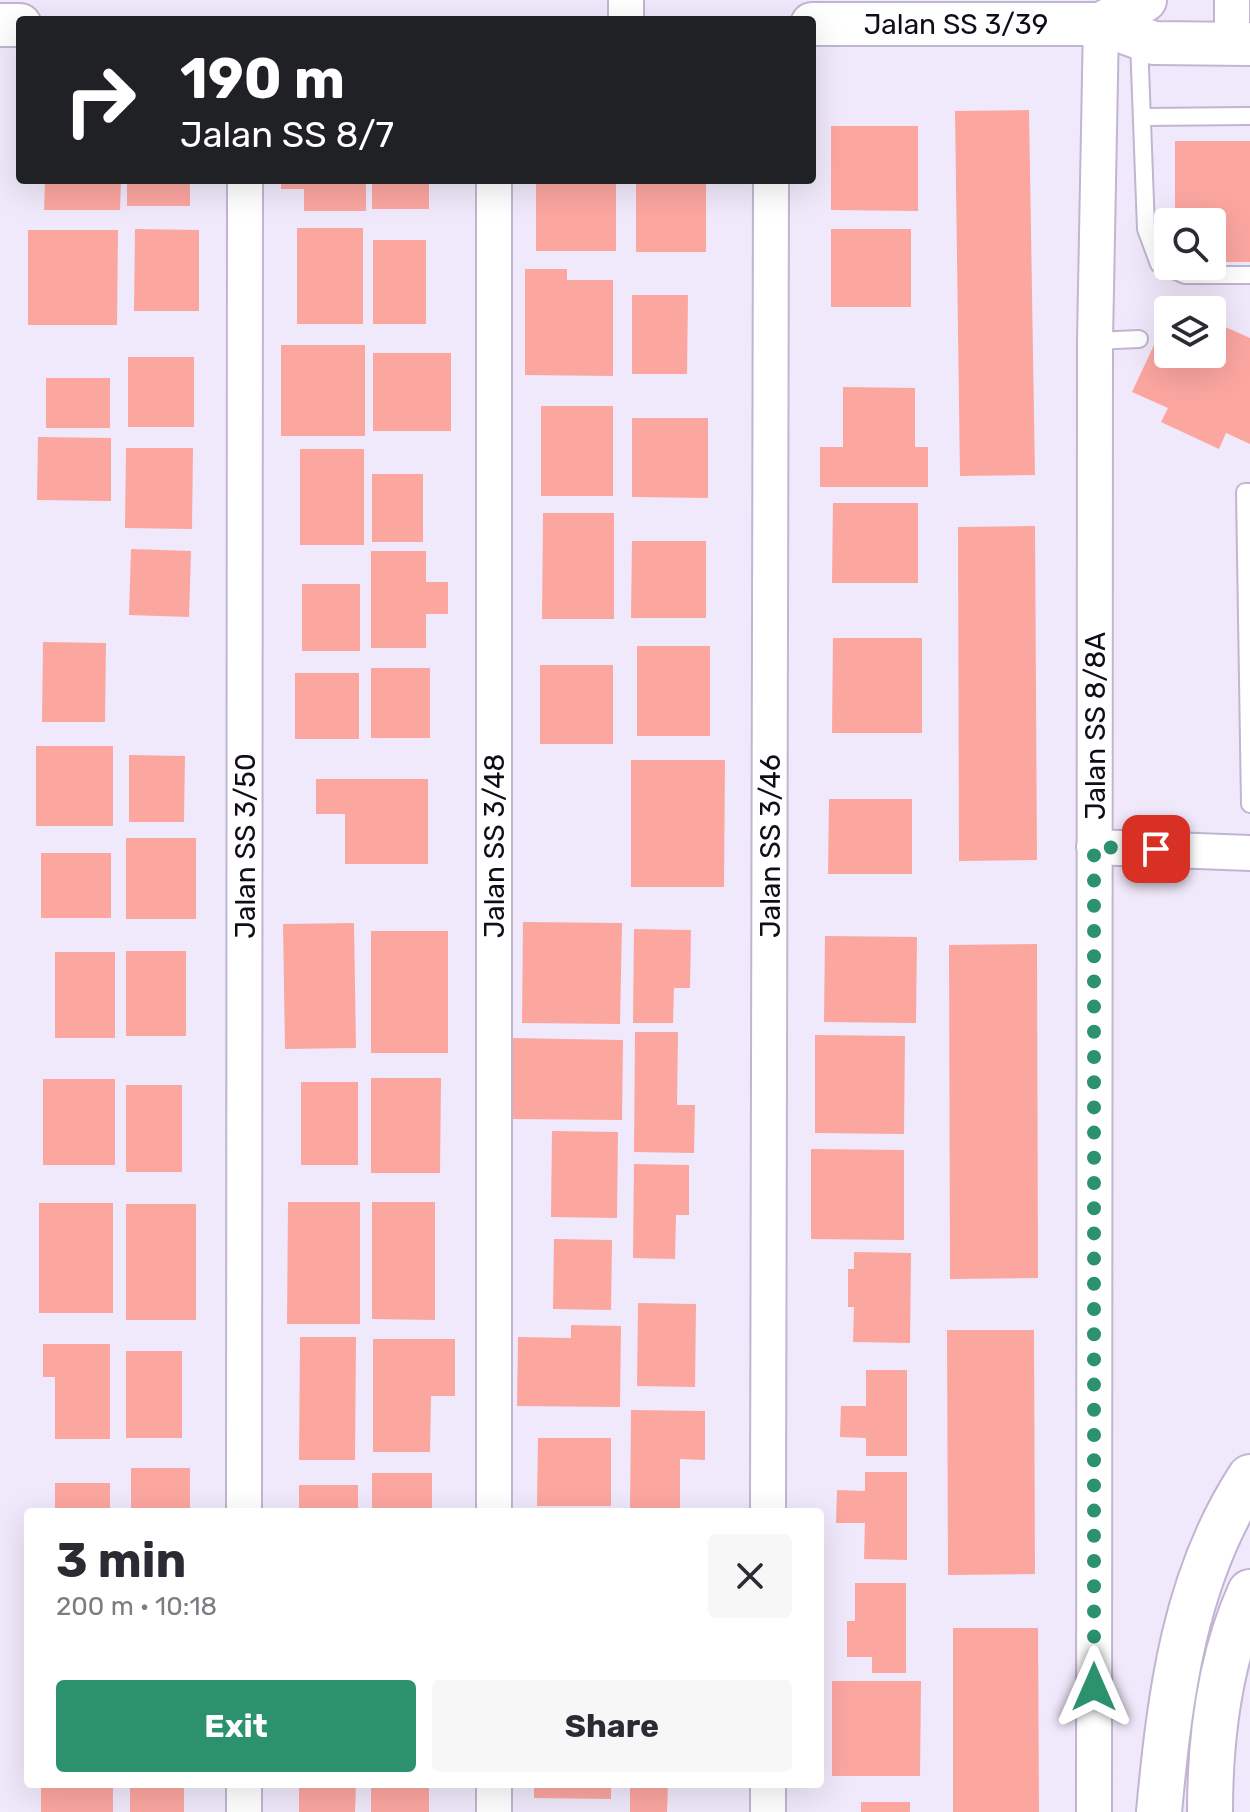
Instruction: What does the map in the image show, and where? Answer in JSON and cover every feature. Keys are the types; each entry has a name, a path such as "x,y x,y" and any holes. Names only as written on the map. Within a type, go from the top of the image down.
{"highway":[{"path":"1159,1812 1168,1712 1182,1635 1208,1554 1250,1477"},
{"path":"1210,1812 1210,1752 1222,1676 1250,1592"}],"street":[{"path":"1101,24 1142,19 1154,43 1241,44 1232,0"},
{"name":"Jalan SS 3/39","path":"816,24 1101,24"},
{"name":"Jalan SS 8/8A","path":"1094,1812 1095,341 1101,24"},
{"name":"Jalan SS 3/50","path":"244,1508 245,184"},
{"name":"Jalan SS 3/48","path":"494,184 494,1508"},
{"name":"Jalan SS 3/46","path":"768,1508 771,184"},
{"path":"1094,847 1250,853"},
{"path":"244,1788 244,1812"},
{"path":"494,1788 494,1812"},
{"path":"768,1788 768,1812"}],"lane":[{"path":"1142,19 1146,229 1159,264 1185,275 1250,275"},
{"path":"1143,117 1250,116"},
{"path":"1095,341 1139,339"},
{"path":"1250,492 1245,492 1250,804"}],"building":[{"path":"1029,110 1035,475 960,476 955,111"},
{"path":"831,126 918,126 918,211 831,210"},
{"path":"1175,141 1250,141 1250,262 1226,262 1226,208 1175,208"},
{"path":"45,184 121,184 120,210 44,210"},
{"path":"127,184 190,184 190,206 127,206"},
{"path":"281,184 366,184 366,211 304,211 304,189 281,189"},
{"path":"372,184 429,184 429,209 372,209"},
{"path":"536,184 616,184 616,251 536,251"},
{"path":"636,184 706,184 706,252 636,252"},
{"path":"297,228 363,228 363,324 297,324"},
{"path":"135,229 199,230 199,311 134,311"},
{"path":"831,229 911,229 911,307 831,307"},
{"path":"28,230 118,230 117,325 28,325"},
{"path":"373,240 426,240 426,324 373,324"},
{"path":"525,269 567,269 567,280 613,280 613,376 525,375"},
{"path":"632,295 688,295 687,374 632,374"},
{"path":"1226,327 1250,338 1250,444 1226,433 1219,449 1161,422 1168,408 1132,392 1154,345 1154,368 1226,368"},
{"path":"281,345 365,345 365,436 281,436"},
{"path":"373,353 451,353 451,431 373,431"},
{"path":"128,357 194,357 194,427 128,427"},
{"path":"46,378 110,378 110,428 46,428"},
{"path":"843,387 915,388 915,447 928,447 928,487 820,487 820,447 843,447"},
{"path":"541,406 613,406 613,496 541,496"},
{"path":"632,418 708,418 708,498 632,497"},
{"path":"38,437 111,438 111,501 37,500"},
{"path":"126,448 193,448 192,529 125,528"},
{"path":"300,449 364,449 364,545 300,545"},
{"path":"372,474 423,474 423,542 372,542"},
{"path":"833,503 918,503 918,583 832,583"},
{"path":"543,513 614,513 614,619 542,619"},
{"path":"1035,526 1037,860 959,861 958,527"},
{"path":"632,541 706,541 706,618 631,618"},
{"path":"131,549 191,551 189,617 129,615"},
{"path":"371,551 426,551 426,582 448,582 448,614 426,614 426,648 371,648"},
{"path":"302,584 360,584 360,651 302,651"},
{"path":"833,638 922,638 922,733 832,733"},
{"path":"43,642 106,643 105,722 42,722"},
{"path":"637,646 710,646 710,736 637,736"},
{"path":"540,665 613,665 613,744 540,744"},
{"path":"371,668 430,668 430,738 371,738"},
{"path":"295,673 359,673 359,739 295,739"},
{"path":"36,746 113,746 113,826 36,826"},
{"path":"129,755 185,756 184,822 129,822"},
{"path":"631,760 725,760 724,887 631,887"},
{"path":"316,779 428,779 428,864 345,864 345,814 316,814"},
{"path":"829,799 912,799 912,874 828,874"},
{"path":"126,838 196,838 196,919 126,919"},
{"path":"41,853 111,853 111,918 41,918"},
{"path":"523,922 622,923 620,1024 522,1023"},
{"path":"354,923 356,1048 285,1049 283,924"},
{"path":"634,929 691,930 690,988 674,988 673,1023 633,1023"},
{"path":"371,931 448,931 448,1053 371,1053"},
{"path":"825,936 917,937 916,1023 824,1022"},
{"path":"1037,944 1038,1278 950,1279 949,945"},
{"path":"126,951 186,951 186,1036 126,1036"},
{"path":"55,952 115,952 115,1038 55,1038"},
{"path":"635,1032 678,1032 677,1105 695,1105 694,1153 634,1152"},
{"path":"815,1035 905,1036 904,1134 815,1133"},
{"path":"509,1038 623,1040 622,1120 508,1119"},
{"path":"371,1078 441,1078 440,1173 371,1173"},
{"path":"43,1079 115,1079 115,1165 43,1165"},
{"path":"301,1082 358,1082 358,1165 301,1165"},
{"path":"126,1085 182,1085 182,1172 126,1172"},
{"path":"552,1131 618,1132 617,1218 551,1217"},
{"path":"811,1149 904,1150 904,1240 811,1239"},
{"path":"634,1164 689,1165 689,1215 676,1215 675,1259 633,1258"},
{"path":"288,1202 360,1202 360,1324 287,1324"},
{"path":"372,1202 435,1202 435,1320 372,1319"},
{"path":"39,1203 113,1203 113,1313 39,1313"},
{"path":"126,1204 196,1204 196,1320 126,1320"},
{"path":"554,1239 612,1240 611,1310 553,1309"},
{"path":"854,1252 911,1253 910,1343 853,1342 854,1307 848,1307 848,1269 854,1269"},
{"path":"638,1303 696,1304 695,1387 637,1386"},
{"path":"571,1325 621,1326 620,1407 517,1406 518,1337 571,1338"},
{"path":"947,1330 1034,1330 1035,1574 948,1575"},
{"path":"300,1337 356,1337 355,1460 299,1460"},
{"path":"373,1339 455,1339 455,1396 431,1396 430,1452 373,1452"},
{"path":"43,1344 110,1344 110,1439 55,1439 55,1377 43,1377"},
{"path":"126,1351 182,1351 182,1438 126,1438"},
{"path":"866,1370 907,1370 907,1456 866,1456 866,1438 840,1437 841,1406 866,1406"},
{"path":"631,1410 705,1411 705,1460 680,1459 680,1508 630,1508"},
{"path":"538,1438 611,1438 611,1506 537,1506"},
{"path":"131,1468 190,1468 190,1508 131,1508"},
{"path":"865,1472 907,1472 907,1560 864,1559 865,1523 836,1523 837,1490 865,1491"},
{"path":"372,1473 432,1473 432,1508 372,1508"},
{"path":"55,1483 110,1483 110,1508 55,1508"},
{"path":"299,1485 358,1485 358,1508 299,1508"},
{"path":"855,1583 906,1583 906,1673 872,1673 872,1657 847,1657 847,1621 855,1621"},
{"path":"953,1628 1038,1628 1039,1812 953,1812"},
{"path":"832,1681 921,1681 920,1776 832,1776"},
{"path":"41,1788 113,1788 113,1812 41,1812"},
{"path":"130,1788 184,1788 184,1812 130,1812"},
{"path":"299,1788 356,1788 355,1812 299,1812"},
{"path":"371,1788 429,1788 429,1812 371,1812"},
{"path":"534,1788 611,1788 611,1799 534,1798"},
{"path":"630,1788 668,1788 667,1812 630,1812"},
{"path":"861,1802 910,1802 910,1812 861,1812"}],"route":[{"path":"1094,1687 1094,847 1156,849"}]}
